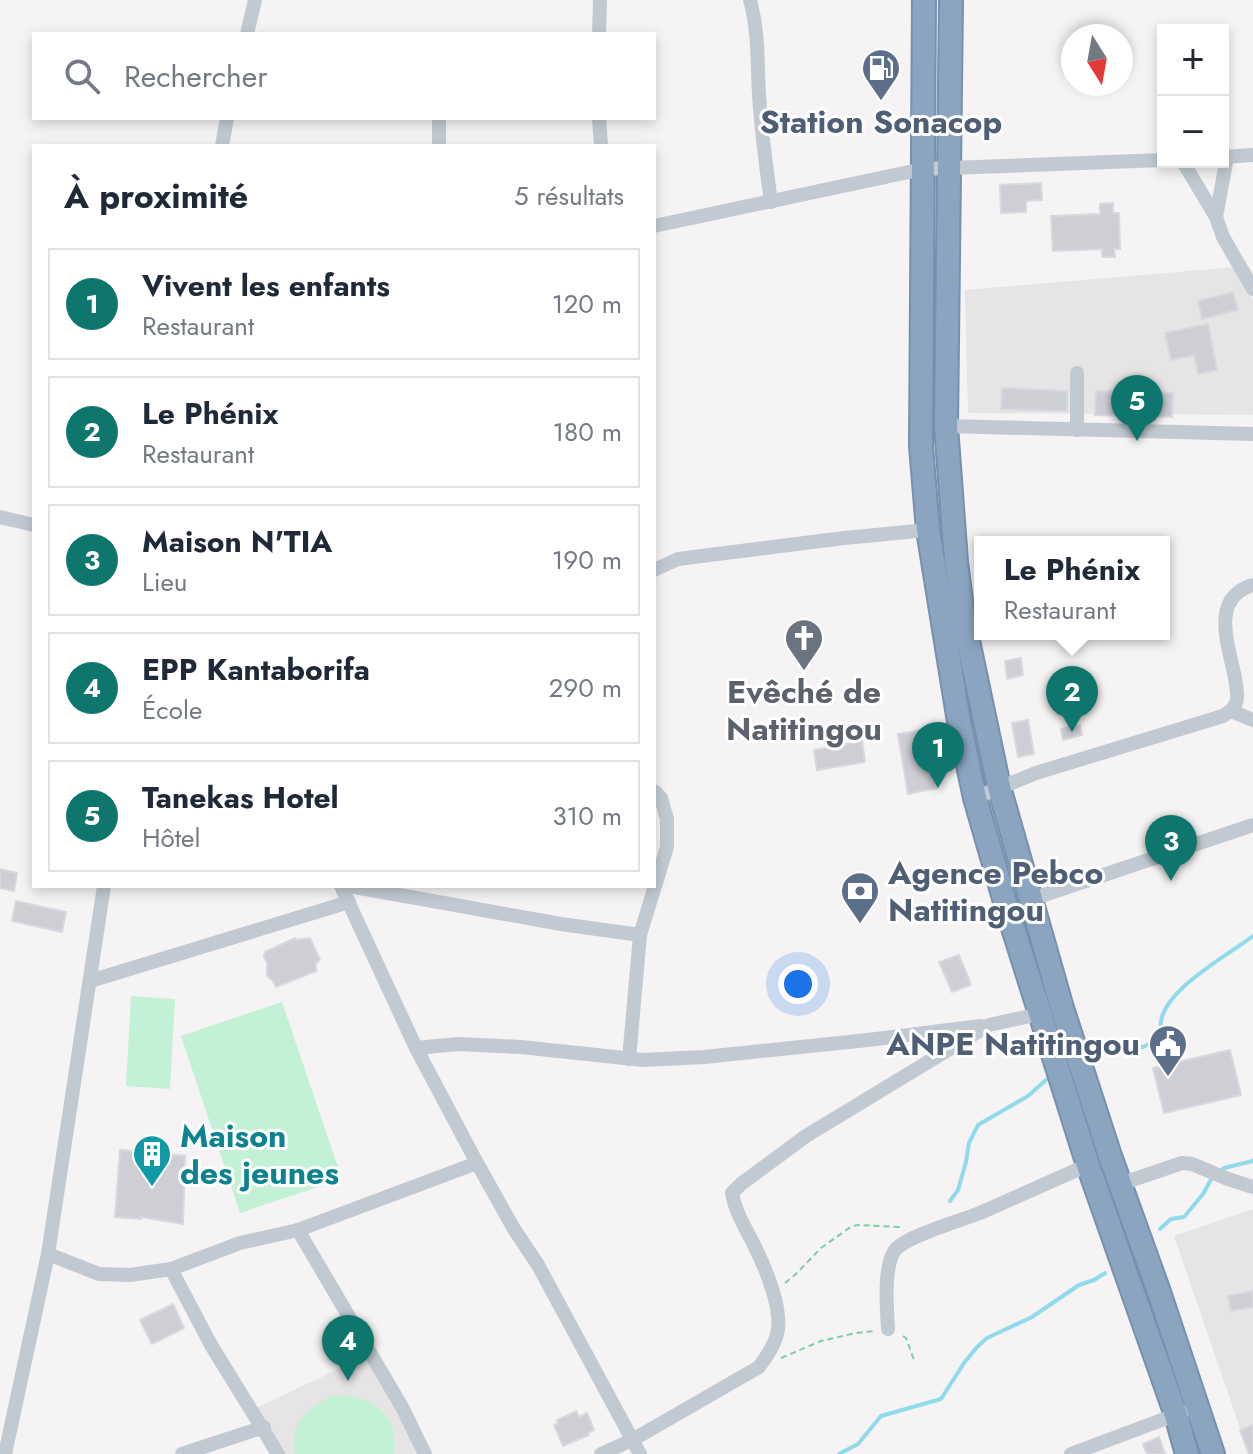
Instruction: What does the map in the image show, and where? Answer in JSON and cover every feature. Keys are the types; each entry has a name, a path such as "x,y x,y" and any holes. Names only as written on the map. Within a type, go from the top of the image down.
{"highway":[{"path":"924,0 921,446 928,530 959,722 975,798 1039,1014 1187,1454"},
{"path":"951,0 946,426 963,617 999,787 1062,1008 1213,1454"}],"street":[{"path":"247,32 255,0"},
{"path":"599,32 600,0"},
{"path":"750,0 756,21 759,91 771,202"},
{"path":"222,144 227,120"},
{"path":"439,120 439,144"},
{"path":"599,120 601,144"},
{"path":"1229,157 1253,155"},
{"path":"656,226 923,169 1157,160"},
{"path":"1187,168 1251,283"},
{"path":"1216,217 1223,168"},
{"path":"1077,373 1077,430"},
{"path":"946,426 1253,434"},
{"path":"0,517 32,525"},
{"path":"656,569 678,559 928,530"},
{"path":"975,798 1036,773 1231,711 1236,702 1237,689 1225,622 1227,608 1235,594 1253,585"},
{"path":"1231,711 1253,720"},
{"path":"656,793 661,798 667,819 667,847 656,883"},
{"path":"1032,899 1253,825"},
{"path":"5,1454 48,1254 104,888"},
{"path":"342,888 416,1048 640,1454"},
{"path":"360,888 640,935"},
{"path":"629,1059 640,935 654,888"},
{"path":"90,981 349,902"},
{"path":"416,1048 459,1044 643,1060 704,1057 989,1025 1039,1014"},
{"path":"601,1454 634,1439 759,1367 771,1350 778,1332 776,1301 761,1259 734,1206 732,1193 806,1136 989,1025"},
{"path":"48,1254 99,1274 130,1275 171,1269 240,1243 298,1230 477,1163"},
{"path":"1120,1184 1182,1163 1253,1187"},
{"path":"888,1329 889,1265 896,1248 915,1237 1088,1165"},
{"path":"298,1230 402,1407 425,1454"},
{"path":"171,1269 211,1345 278,1454"},
{"path":"1071,1454 1176,1415 1197,1404"},
{"path":"0,1410 11,1424"},
{"path":"182,1454 264,1427"}],"path":[{"path":"776,1301 786,1281 821,1248 852,1226 899,1226 915,1237"},
{"path":"759,1367 821,1341 888,1329 906,1338 914,1360"}],"shaded area":[{"path":"1236,267 1253,300 1253,415 968,413 965,290"},
{"path":"1253,1209 1253,1454 1249,1454 1174,1236"},
{"path":"370,1354 419,1454 283,1454 256,1408"}],"green space":[{"path":"131,996 175,999 170,1089 126,1086"},
{"path":"282,1002 342,1179 240,1213 181,1036"},
{"path":"336,1395 361,1399 381,1410 393,1428 394,1454 295,1454 295,1433 303,1416 317,1404"}],"building":[{"path":"1041,183 1042,200 1026,201 1026,212 1001,213 1000,185"},
{"path":"1113,203 1113,213 1119,213 1120,249 1114,249 1115,257 1102,257 1102,249 1053,251 1051,216 1100,214 1100,204"},
{"path":"1233,292 1238,310 1202,319 1198,301"},
{"path":"1208,324 1217,370 1198,374 1194,355 1171,360 1165,333"},
{"path":"1002,388 1067,391 1067,411 1001,409"},
{"path":"1096,391 1173,393 1172,417 1095,415"},
{"path":"1021,658 1023,675 1007,679 1005,661"},
{"path":"1028,720 1034,754 1018,757 1012,723"},
{"path":"1080,725 1082,735 1063,740 1061,729"},
{"path":"928,729 938,788 908,794 898,734"},
{"path":"862,741 865,762 817,770 814,750"},
{"path":"0,869 17,873 14,891 0,888"},
{"path":"16,901 66,912 62,932 12,921"},
{"path":"295,938 310,938 320,960 316,963 316,971 276,987 267,976 265,952"},
{"path":"959,955 971,985 952,992 939,962"},
{"path":"1230,1050 1241,1095 1164,1113 1153,1068"},
{"name":"Maison des jeunes","path":"120,1150 185,1156 183,1224 141,1217 115,1217"},
{"path":"1253,1291 1253,1307 1231,1311 1228,1296"},
{"path":"173,1304 184,1328 152,1344 140,1320"},
{"path":"576,1411 579,1417 587,1413 594,1430 563,1446 554,1425 558,1424 557,1420"},
{"path":"1253,1425 1253,1454 1249,1454 1240,1430"},
{"path":"1159,1437 1165,1454 1147,1454 1143,1444"}],"waterway":[{"path":"1113,1052 1140,1048 1163,1035 1161,1022 1174,997 1199,974 1253,936"},
{"path":"950,1201 958,1190 969,1143 978,1125 1028,1096 1046,1080"},
{"path":"1220,1171 1253,1161"},
{"path":"1160,1229 1171,1219 1184,1217 1213,1176"},
{"path":"839,1454 858,1444 881,1416 941,1399 964,1363 987,1338 1032,1317 1079,1285 1105,1273"}],"place":[{"name":"Station Sonacop","path":"881,102"},
{"name":"Tanekas Hotel","path":"1137,441"},
{"name":"Evêché de Natitingou","path":"804,672"},
{"name":"Le Phénix","path":"1072,732"},
{"name":"Vivent les enfants","path":"938,788"},
{"name":"Maison N'TIA","path":"1171,881"},
{"name":"Agence Pebco Natitingou","path":"860,925"},
{"name":"ANPE Natitingou","path":"1168,1078"},
{"name":"Maison des jeunes","path":"152,1188"},
{"name":"EPP Kantaborifa","path":"348,1381"}]}
